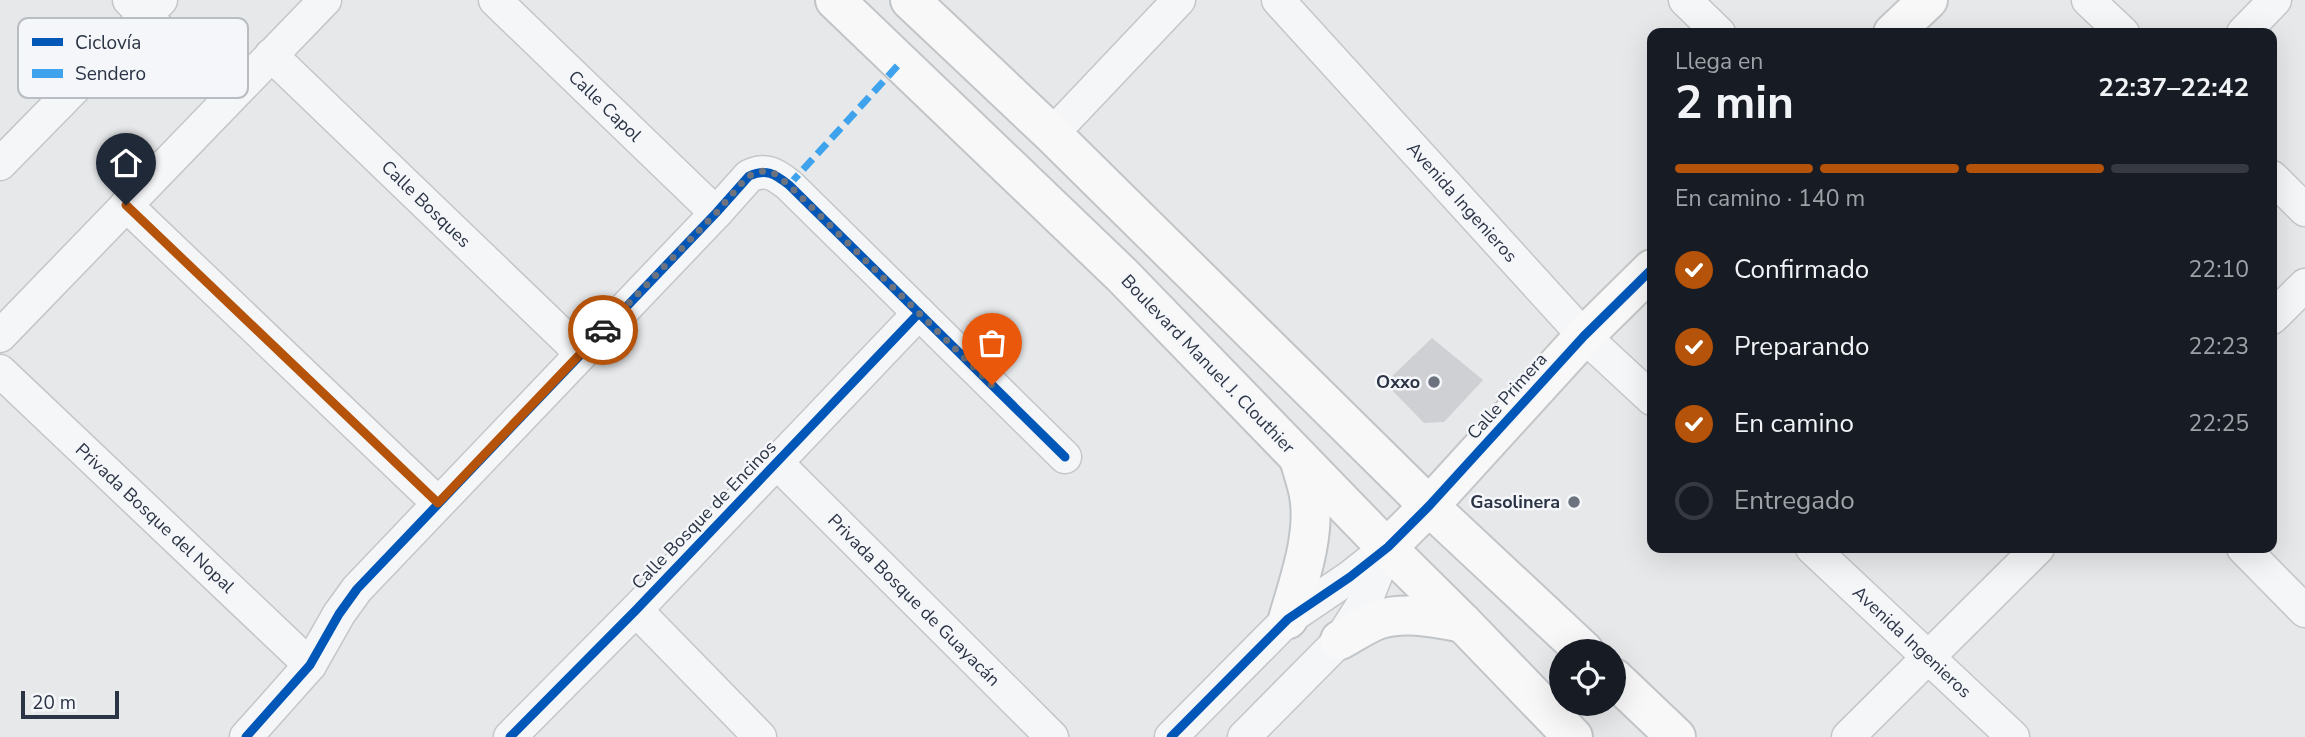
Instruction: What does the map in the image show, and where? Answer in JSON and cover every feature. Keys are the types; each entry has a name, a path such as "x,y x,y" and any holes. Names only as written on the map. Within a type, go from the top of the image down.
{"main road":[{"name":"Boulevard Manuel J. Clouthier","path":"835,0 1122,275 1573,737"},
{"path":"910,0 1052,134 1429,506 1571,639"},
{"path":"1899,28 1928,0"},
{"name":"Calle Primera","path":"1388,547 1429,506 1584,336 1647,274"},
{"path":"1288,619 1310,527 1310,496 1299,458"},
{"path":"1340,640 1378,619 1402,615 1463,622"},
{"path":"1626,689 1676,737"}],"street":[{"path":"248,79 325,0"},
{"name":"Calle Capol","path":"495,0 716,213"},
{"path":"1052,134 1179,0"},
{"name":"Avenida Ingenieros","path":"1278,0 1584,336 1647,394"},
{"path":"1685,0 1714,28"},
{"path":"2088,0 2118,28"},
{"path":"2248,28 2275,0"},
{"path":"133,18 145,5 157,18"},
{"name":"Calle Bosques","path":"271,55 581,353"},
{"path":"0,164 60,98"},
{"path":"0,336 229,98"},
{"path":"246,737 310,665 339,614 357,589 716,213 748,176 755,173 763,171 775,174 789,185 1065,457"},
{"path":"2277,182 2305,210"},
{"path":"126,205 438,503"},
{"path":"2277,313 2305,285"},
{"name":"Calle Bosque de Encinos","path":"510,737 636,610 919,313"},
{"name":"Privada Bosque del Nopal","path":"0,371 310,665"},
{"name":"Privada Bosque de Guayacán","path":"776,462 1052,737"},
{"path":"1171,737 1288,619 1350,577 1388,547"},
{"path":"1244,737 1340,640 1367,598 1388,547"},
{"name":"Avenida Ingenieros","path":"1817,553 2013,737"},
{"path":"1848,737 2033,553"},
{"path":"2248,553 2305,611"},
{"path":"636,610 760,737"}],"building":[{"name":"Oxxo","path":"1432,338 1483,380 1444,422 1424,423 1385,383"}],"marked path":[{"path":"789,185 901,62"}],"cycle path":[{"path":"246,737 310,665 339,614 357,589 749,176 760,172 770,173 789,185 1065,457"},
{"path":"1171,737 1288,619 1350,577 1388,547 1429,506 1584,336 1647,274"},
{"path":"510,737 636,610 919,313"}],"way so far":[{"path":"603,330 748,176 763,171 775,174 789,185 992,385"}],"place":[{"name":"Oxxo","path":"1434,382"},
{"name":"Gasolinera","path":"1574,502"}],"route":[{"path":"126,205 438,503 603,330"}]}
